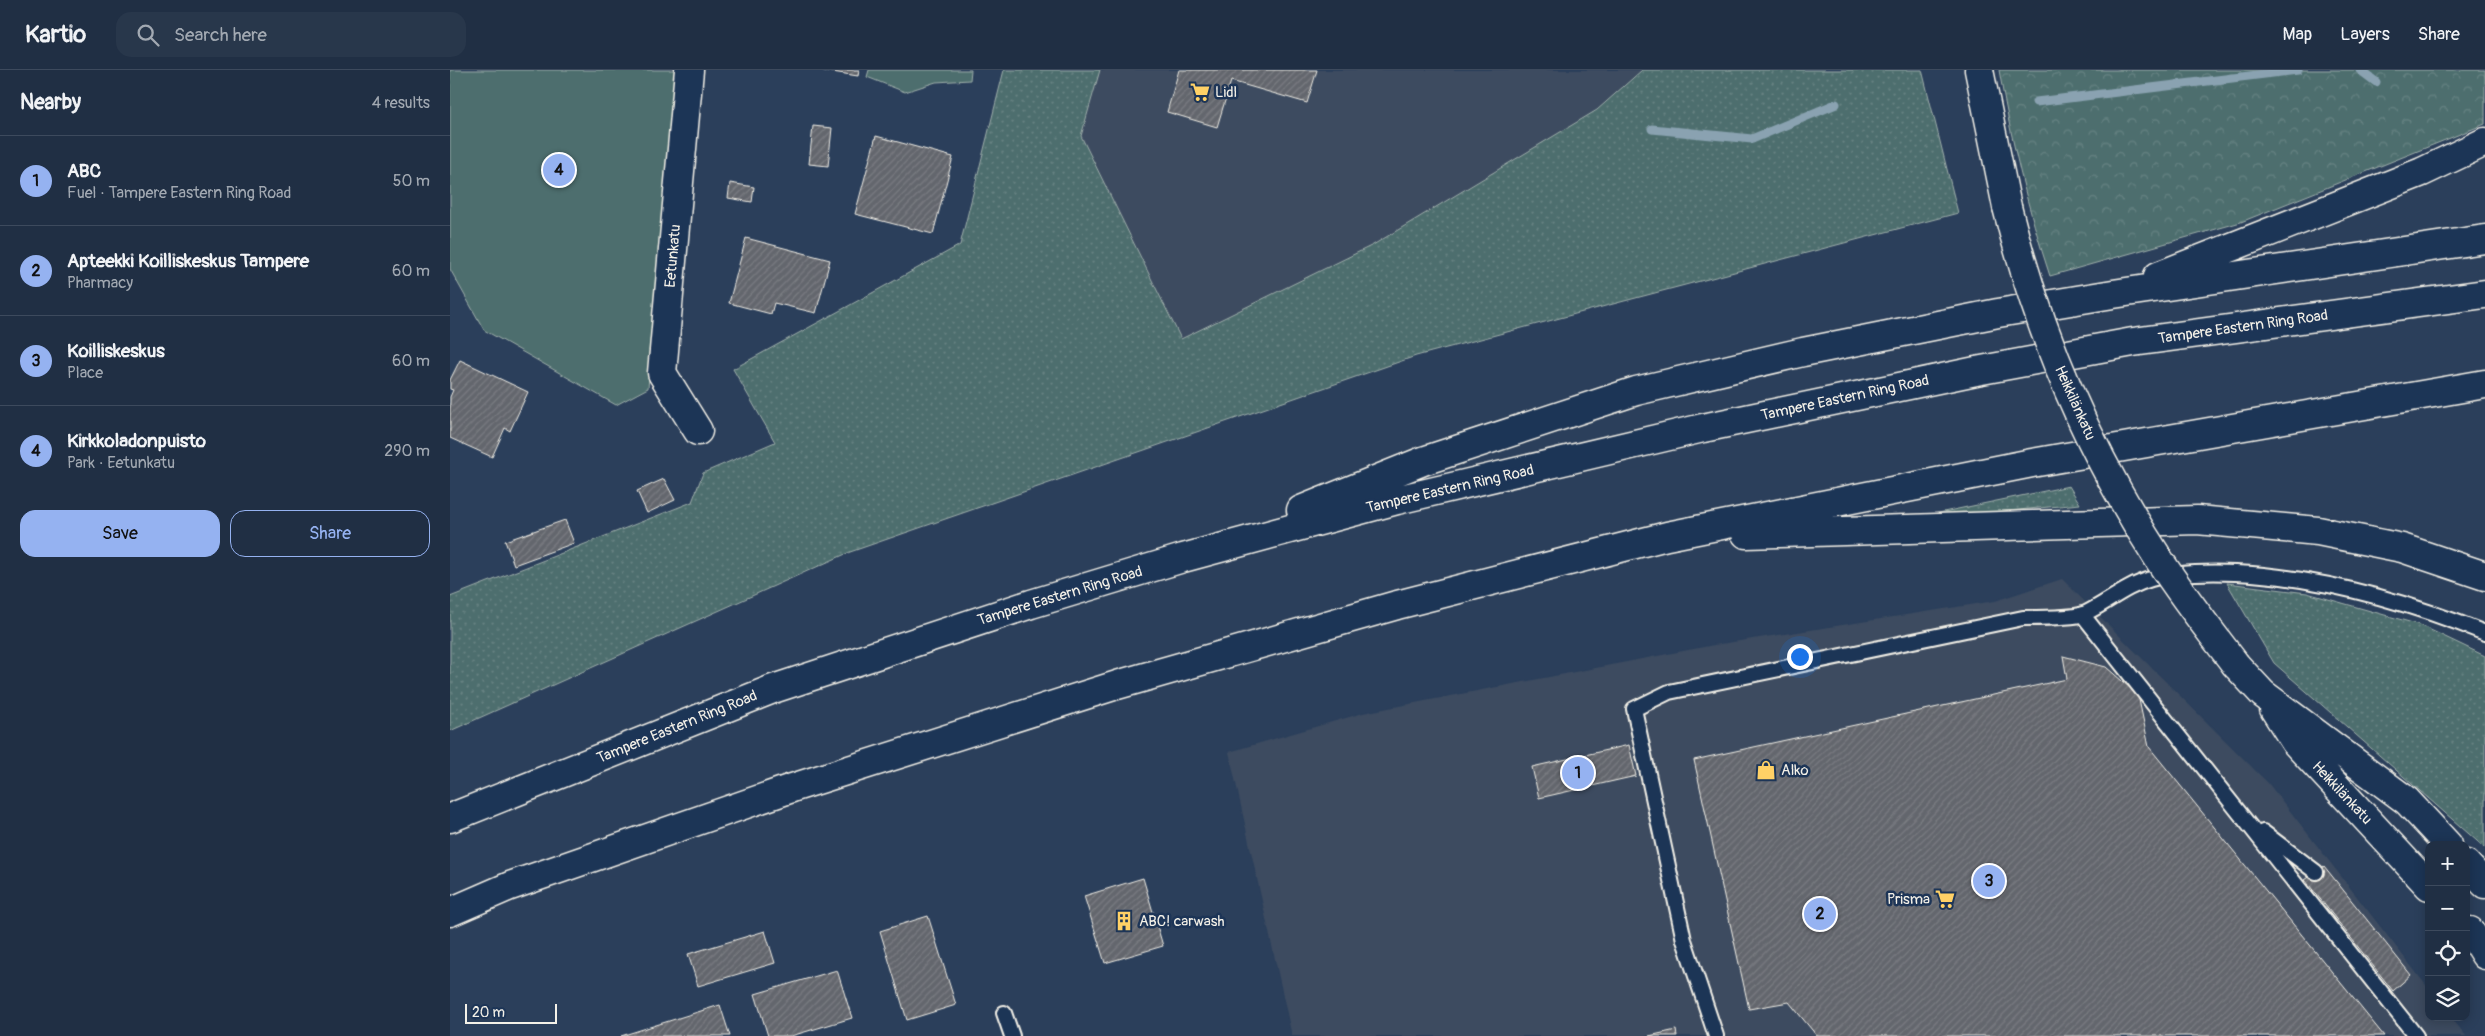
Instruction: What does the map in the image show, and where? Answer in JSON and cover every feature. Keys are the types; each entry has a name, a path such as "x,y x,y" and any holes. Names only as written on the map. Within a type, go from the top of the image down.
{"main road":[{"name":"Eetunkatu","path":"689,70 662,373 698,431"},
{"name":"Heikkilänkatu","path":"1979,70 2007,207 2024,269 2048,339 2101,458 2160,562 2236,665 2263,694 2295,742 2425,882"},
{"path":"2114,294 2422,172 2485,142"},
{"path":"1184,558 1423,461 1636,391 1823,348 1998,313 2485,239"},
{"name":"Tampere Eastern Ring Road","path":"450,818 773,689 1031,604 1184,558 1397,500 1704,428 1976,371 2132,342 2485,294"},
{"path":"450,912 510,886 792,788 1117,685 1398,605 1667,536 2032,463 2485,384"},
{"path":"1667,536 2197,520 2318,531 2402,548 2485,576"},
{"name":"Heikkilänkatu","path":"2263,694 2407,801 2444,841"},
{"path":"2470,868 2485,884"},
{"path":"2474,934 2485,955"}],"lane":[{"path":"1716,1036 1684,940 1634,709 1669,692 2023,618 2082,614 2124,588 2152,579 2213,572 2260,574 2341,587 2406,604 2485,633"},
{"path":"2082,614 2416,1036"},
{"path":"2244,818 2316,872"},
{"path":"1004,1013 1012,1036"}],"shaded area":[{"path":"1100,70 1642,70 1597,110 1373,245 1181,339 1081,136"},
{"path":"2062,579 2268,783 2425,984 2425,1021 2454,1021 2466,1036 1292,1036 1229,752 1363,713 1714,645 1995,601"}],"green space":[{"path":"450,70 677,70 648,388 616,405 484,330 450,269"},
{"path":"869,70 971,70 970,80 936,82 905,92 867,77"},
{"path":"1004,70 1100,70 1081,136 1181,339 1373,245 1597,110 1642,70 1922,70 1958,213 1416,356 850,552 450,731 450,597 692,502 703,473 775,442 733,369 960,245"},
{"path":"1999,70 2485,70 2485,124 2241,222 2050,276 2034,226 2021,174"},
{"path":"2069,486 2080,504 1895,522"},
{"path":"2227,583 2307,593 2420,625 2485,656 2485,848 2274,663"}],"building":[{"path":"819,70 859,70 858,76"},
{"name":"Lidl","path":"1179,70 1317,70 1307,103 1231,81 1217,127 1167,112"},
{"path":"813,126 832,128 828,166 809,164"},
{"path":"876,136 953,157 933,234 855,214"},
{"path":"730,183 754,187 752,202 728,198"},
{"path":"746,238 830,260 816,313 774,303 771,314 729,303"},
{"path":"460,360 528,392 510,431 505,428 492,457 450,438 450,397 453,390 450,389 450,380"},
{"path":"664,479 675,500 647,513 637,491"},
{"path":"565,520 574,543 514,565 505,541"},
{"path":"2063,656 2106,667 2138,695 2149,747 2384,1036 1817,1036 1789,1002 1749,1009 1694,760 2067,679"},
{"path":"1629,745 1636,776 1539,798 1532,767"},
{"path":"2324,866 2411,975 2393,991 2305,880"},
{"name":"ABC! carwash","path":"1143,878 1163,946 1105,963 1084,896"},
{"path":"928,916 956,1005 907,1020 880,931"},
{"path":"765,931 775,963 698,986 688,954"},
{"path":"837,970 852,1018 791,1036 768,1036 755,994"},
{"path":"720,1005 730,1036 621,1036"},
{"path":"1676,1030 1677,1036 1649,1036"}],"waterway":[{"path":"2036,102 2298,70"},
{"path":"2360,70 2376,82"},
{"path":"1652,129 1752,139 1836,104"}],"place":[{"name":"Lidl","path":"1200,92"},
{"name":"Kirkkoladonpuisto","path":"559,170"},
{"name":"Alko","path":"1766,770"},
{"name":"ABC","path":"1578,773"},
{"name":"Koilliskeskus","path":"1989,881"},
{"name":"Prisma","path":"1945,899"},
{"name":"Apteekki Koilliskeskus Tampere","path":"1820,914"},
{"name":"ABC! carwash","path":"1124,921"}]}
